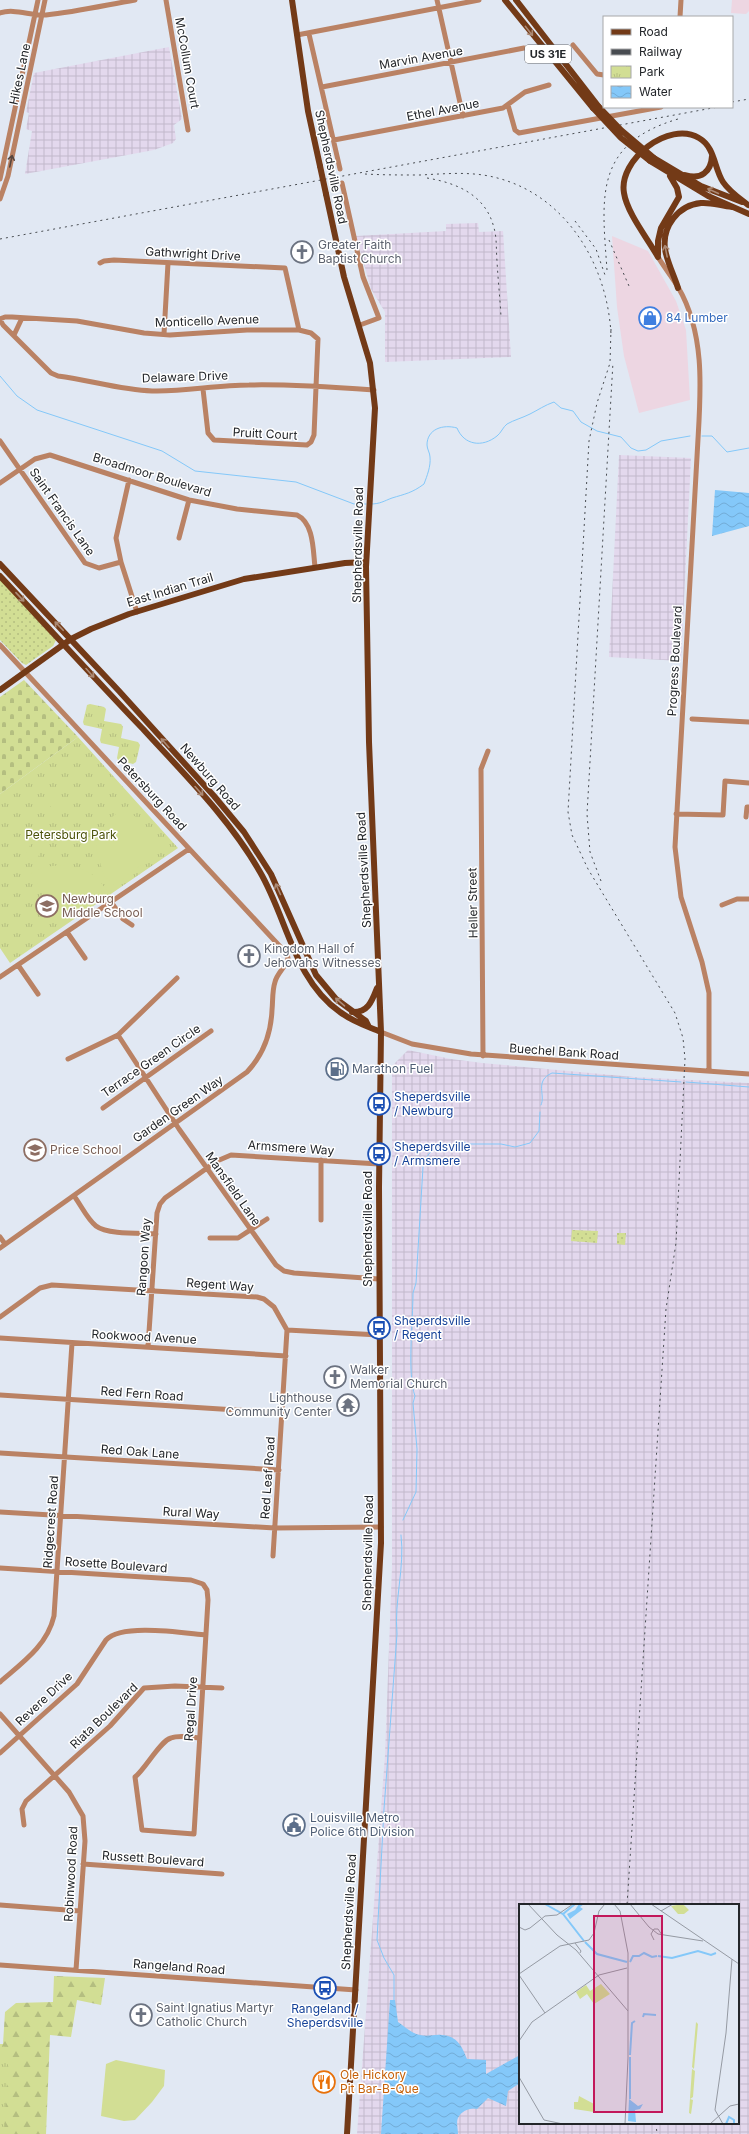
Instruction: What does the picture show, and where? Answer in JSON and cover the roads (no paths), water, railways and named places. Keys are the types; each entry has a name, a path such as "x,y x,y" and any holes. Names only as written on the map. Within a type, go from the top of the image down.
{"main road":[{"name":"Shepherdsville Road","path":"292,0 308,111 343,272 370,363 374,390 374,421 366,562 369,742 381,1032 379,1164 380,1527 378,1602 347,2134"},
{"name":"US 31E","path":"505,0 596,107 668,174 732,207 749,214"},
{"name":"US 31E","path":"516,0 596,107"},
{"path":"658,257 625,199 623,185 627,169 635,158 652,144 679,134 699,138 708,146 724,182 748,205"},
{"path":"675,171 691,177 703,175 711,166 712,154"},
{"name":"US 31E","path":"652,159 714,192 748,205"},
{"path":"658,257 658,241 661,228 679,197 677,188 668,174"},
{"path":"678,288 665,249 665,238 670,223 683,209 697,203 710,203 732,207"},
{"name":"East Indian Trail","path":"0,690 71,639 91,629 137,612 244,579 315,567 366,562"},
{"name":"Newburg Road","path":"0,564 71,639 214,796 244,832 271,874 316,975 327,990 351,1012 366,1022 369,1027"},
{"name":"Newburg Road","path":"0,576 171,760 242,844 266,881 304,971 318,992 341,1013 364,1026 381,1032"},
{"path":"351,1012 362,1011 369,1006 379,980"}],"street":[{"name":"Hikes Lane","path":"0,179 38,0"},
{"name":"Hikes Lane","path":"0,199 8,176 45,0"},
{"path":"0,12 8,11 43,15 135,0"},
{"name":"McCollum Court","path":"166,0 188,130"},
{"path":"437,0 463,116"},
{"path":"296,35 439,9 479,0"},
{"path":"680,16 681,0"},
{"name":"Shepherdsville Road","path":"308,34 322,87 340,169"},
{"path":"573,45 597,74 603,75"},
{"name":"Marvin Avenue","path":"322,87 524,48"},
{"name":"Ethel Avenue","path":"334,140 503,108 525,92 549,85"},
{"path":"508,105 515,130 519,133 656,108"},
{"name":"Shepherdsville Road","path":"342,182 362,277 379,318 360,326"},
{"name":"Progress Boulevard","path":"658,257 678,288 696,337 700,380 676,814 675,863 680,897 702,962 709,993 711,1006 709,1071"},
{"name":"Gathwright Drive","path":"100,263 108,260 285,268 299,330"},
{"path":"164,334 168,263"},
{"name":"Monticello Avenue","path":"0,319 5,317 77,321 144,333 164,334 247,330 299,330 311,332 319,342 317,387"},
{"path":"14,335 22,318"},
{"name":"Delaware Drive","path":"0,319 3,325 48,370 58,376 152,391 247,385 374,390"},
{"name":"Pruitt Court","path":"203,388 208,433 214,440 304,446 311,442 314,435 317,387"},
{"name":"Saint Francis Lane","path":"0,441 85,563 99,568 121,562"},
{"name":"Broadmoor Boulevard","path":"0,483 35,459 50,455 189,500 301,517 308,526 315,567"},
{"path":"129,480 117,532 117,546 137,612"},
{"path":"179,538 189,500"},
{"name":"Petersburg Road","path":"0,645 288,958"},
{"path":"692,719 749,722"},
{"name":"Heller Street","path":"483,1056 481,769 488,752"},
{"path":"676,814 723,815 725,781 749,783"},
{"path":"746,817 747,807 749,807"},
{"path":"0,977 189,849"},
{"path":"722,905 737,899 749,899"},
{"path":"111,902 123,919 132,925"},
{"path":"67,932 85,958"},
{"name":"Garden Green Way","path":"0,1248 242,1076 258,1059 270,1031 275,979 288,958"},
{"path":"18,965 38,994"},
{"path":"68,1059 118,1034 177,978"},
{"name":"Terrace Green Circle","path":"103,1108 211,1031"},
{"name":"Buechel Bank Road","path":"381,1032 412,1044 483,1056 749,1074"},
{"name":"Mansfield Lane","path":"118,1034 206,1168 276,1265 284,1271 379,1278"},
{"name":"Armsmere Way","path":"206,1168 231,1155 379,1164"},
{"path":"321,1160 321,1220"},
{"name":"Rangoon Way","path":"148,1347 157,1212 160,1204 206,1168"},
{"path":"74,1196 92,1222 99,1228 110,1231 156,1234"},
{"path":"210,1238 236,1239 267,1219"},
{"path":"0,1237 6,1244"},
{"name":"Regent Way","path":"0,1317 44,1287 57,1285 260,1298 274,1307 287,1330"},
{"path":"287,1330 379,1335"},
{"name":"Red Leaf Road","path":"273,1556 287,1330"},
{"name":"Rookwood Avenue","path":"0,1338 286,1356"},
{"name":"Ridgecrest Road","path":"0,1682 36,1650 48,1633 55,1610 72,1343"},
{"name":"Red Fern Road","path":"0,1396 282,1413"},
{"name":"Red Oak Lane","path":"0,1453 279,1470"},
{"name":"Rural Way","path":"0,1512 275,1528 380,1527"},
{"name":"Rosette Boulevard","path":"0,1568 191,1580 202,1582 205,1586"},
{"name":"Regal Drive","path":"199,1738 177,1737 166,1740 142,1772 135,1777 142,1830 194,1834 208,1593 205,1586"},
{"name":"Revere Drive","path":"0,1753 77,1684 106,1640 111,1636 135,1631 206,1634"},
{"name":"Riata Boulevard","path":"24,1825 21,1814 24,1803 110,1726 144,1688 175,1686 222,1688"},
{"name":"Robinwood Road","path":"0,1714 76,1802 83,1816 85,1826 76,1970"},
{"name":"Russett Boulevard","path":"83,1864 222,1874"},
{"path":"0,1905 80,1911"},
{"name":"Rangeland Road","path":"0,1965 356,1990"}],"water":[{"path":"715,490 749,493 749,526 712,536"},
{"path":"390,2000 395,2000 398,2022 417,2034 426,2036 442,2035 452,2037 461,2046 467,2059 486,2060 486,2074 519,2056 519,2084 508,2091 506,2106 488,2098 477,2109 466,2110 457,2120 458,2134 381,2134"}],"waterway":[{"path":"0,376 17,396 37,410 162,451 195,471 296,482 354,504 366,504"},
{"path":"371,504 379,503 408,493 424,484 430,464 430,456 427,446 428,440 430,435 437,429 441,427 457,428 460,434 469,441 474,443 485,442 497,436 504,427 512,421 554,402 561,408 573,411 581,422 597,431 621,437 631,448 638,451 646,450 661,441 690,436"},
{"path":"702,436 712,436 727,452 749,448"},
{"path":"541,1105 543,1080 552,1073 681,1082"},
{"path":"686,1082 749,1087"},
{"path":"464,1142 467,1144 501,1144 515,1147 530,1143 539,1131 540,1112"},
{"path":"403,1520 416,1492 417,1449 413,1403 415,1396 411,1375 411,1346 413,1293 416,1283 423,1167 424,1162 432,1150 450,1143"},
{"path":"394,2000 394,1975 384,1958 377,1940 384,1809 397,1634 396,1622 402,1559 401,1535"}],"railway":[{"path":"733,102 749,99"},
{"path":"0,239 713,108"},
{"path":"607,270 604,220 605,197 609,177 617,159 630,143 650,130 678,119"},
{"path":"365,174 475,174 511,182 535,194 557,211 575,231 589,254 600,280 608,306 611,334"},
{"path":"427,178 449,183 469,192 484,207 490,217 496,236 501,317"},
{"path":"575,221 596,249 606,278"},
{"path":"609,240 629,286"},
{"path":"611,329 610,363 597,403 589,441 568,812 572,835 588,869 675,1013 683,1038 685,1059 676,1243 666,1309 627,1904"},
{"path":"601,881 590,852 587,814 613,362"},
{"path":"656,2124 657,2134"}],"place":[{"name":"Greater Faith Baptist Church","path":"302,252"},
{"name":"84 Lumber","path":"650,318"},
{"name":"Newburg Middle School","path":"47,906"},
{"name":"Kingdom Hall of Jehovahs Witnesses","path":"249,956"},
{"name":"Marathon Fuel","path":"337,1069"},
{"name":"Sheperdsville / Newburg","path":"379,1104"},
{"name":"Price School","path":"35,1150"},
{"name":"Sheperdsville / Armsmere","path":"379,1154"},
{"name":"Sheperdsville / Regent","path":"379,1328"},
{"name":"Walker Memorial Church","path":"335,1377"},
{"name":"Lighthouse Community Center","path":"348,1405"},
{"name":"Louisville Metro Police 6th Division","path":"294,1825"},
{"name":"Rangeland / Sheperdsville","path":"325,1988"},
{"name":"Saint Ignatius Martyr Catholic Church","path":"141,2015"},
{"name":"Ole Hickory Pit Bar-B-Que","path":"324,2082"}],"park label":[{"name":"Petersburg Park","path":"71,835"}]}
